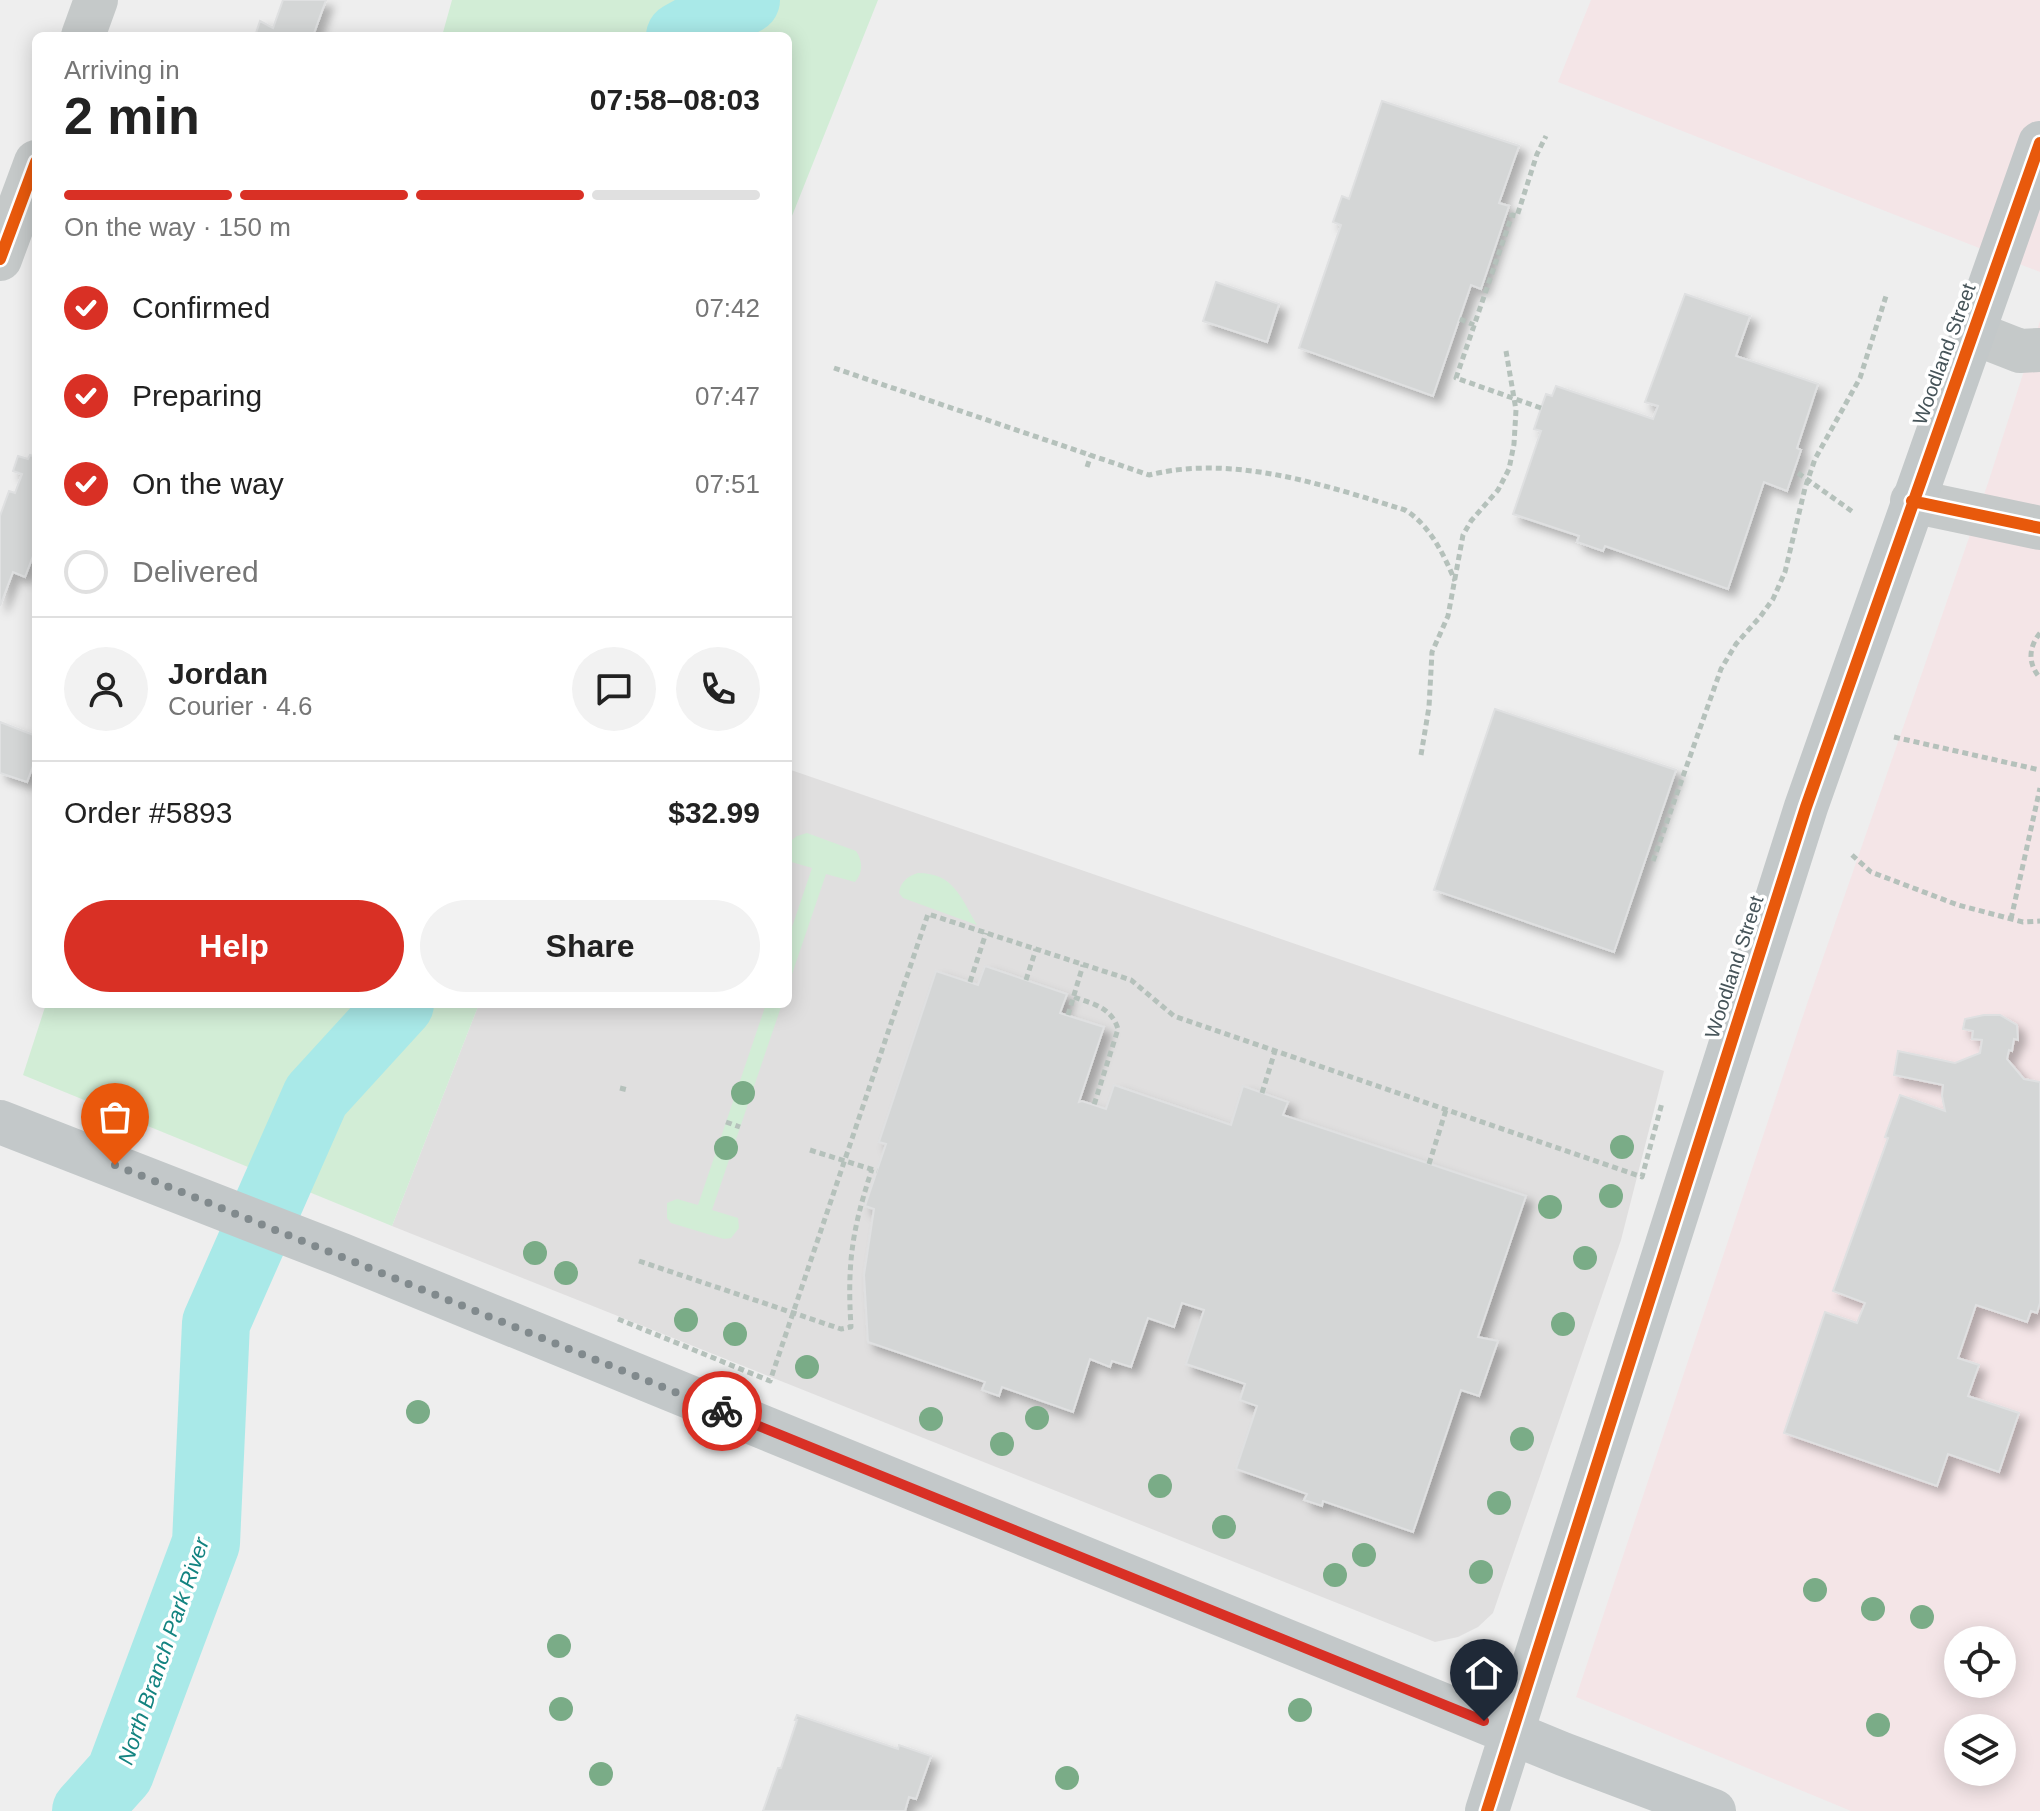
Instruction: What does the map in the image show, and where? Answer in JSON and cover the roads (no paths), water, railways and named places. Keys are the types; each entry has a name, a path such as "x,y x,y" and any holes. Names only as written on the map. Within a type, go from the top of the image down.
{"main road":[{"name":"Woodland Street","path":"1487,1811 1806,807 2040,143"},
{"path":"0,1122 342,1255 1513,1733 1714,1811"}],"street":[{"path":"84,32 96,0"},
{"path":"0,259 32,173"},
{"path":"1974,333 2020,351 2040,350"},
{"path":"1912,501 2040,528"}],"waterway":[{"name":"North Branch Park River","path":"687,32 746,0"},
{"name":"North Branch Park River","path":"86,1811 120,1773 206,1543 216,1323 316,1096 396,1008"}]}
